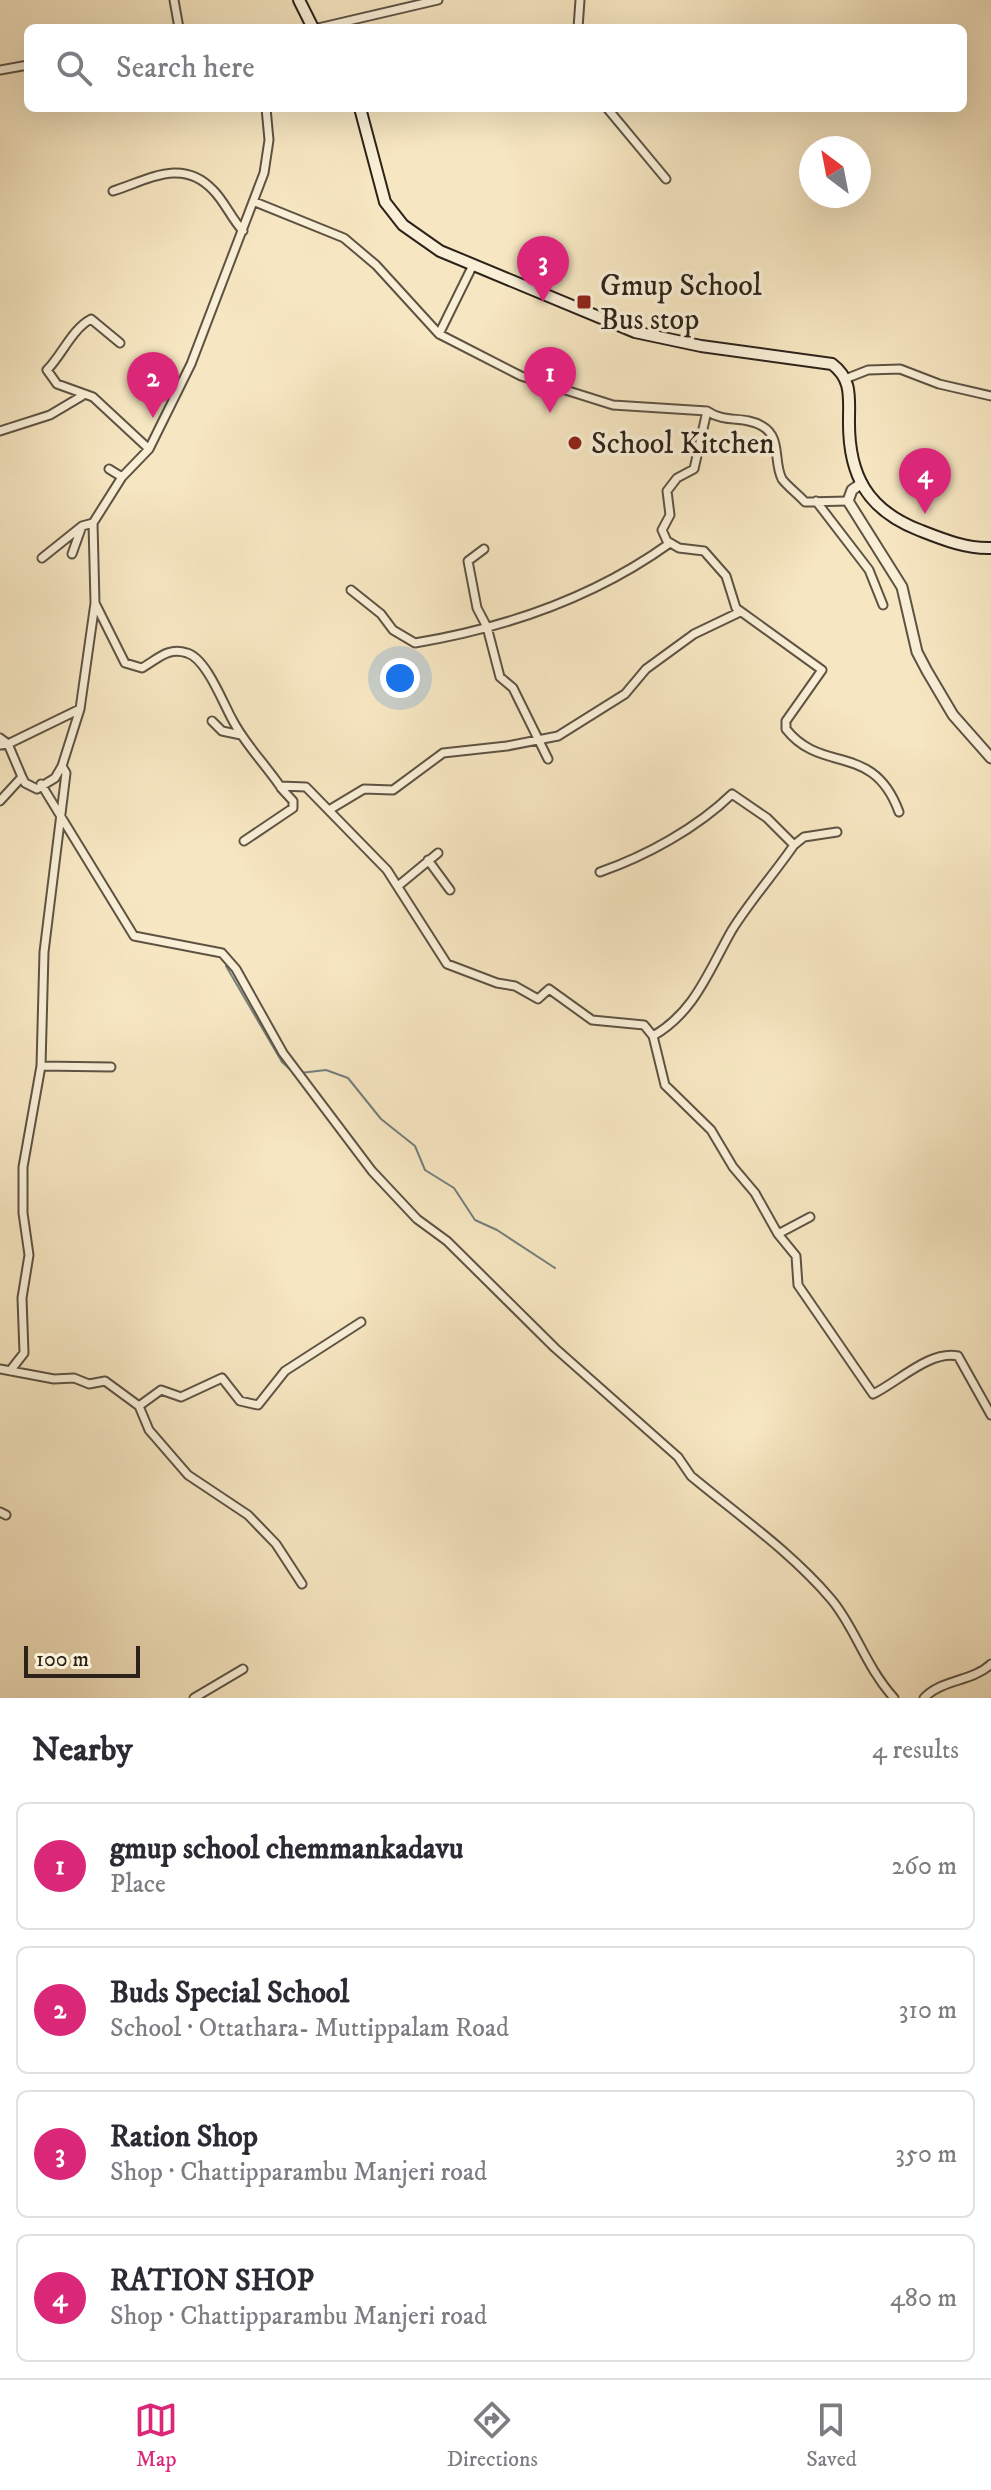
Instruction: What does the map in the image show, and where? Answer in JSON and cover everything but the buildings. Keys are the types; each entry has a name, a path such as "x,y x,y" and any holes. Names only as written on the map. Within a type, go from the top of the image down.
{"main road":[{"path":"299,0 314,24"},
{"path":"361,112 385,202 392,214 440,251 635,332 741,352 825,362 838,369 851,393 849,422 854,455 862,483 871,500 894,520 947,541 991,548"}],"street":[{"path":"174,0 178,24"},
{"path":"333,24 438,0"},
{"path":"578,24 580,0"},
{"path":"0,70 24,66"},
{"path":"0,738 25,783 37,789 55,778 62,766 80,709 95,603 93,523 122,477 149,449 191,364 255,202 268,155 266,112"},
{"path":"610,112 666,179"},
{"path":"113,191 167,172 184,172 212,189 243,231"},
{"path":"255,202 344,238 376,265 439,334 521,376 613,405 707,411 718,419 742,419 764,426 777,449 783,479 805,502 848,501"},
{"path":"439,334 473,265"},
{"path":"120,343 91,319 80,325 64,351 47,370 57,384 82,396 93,397 149,449"},
{"path":"845,379 868,370 900,369 939,384 991,396"},
{"path":"0,431 50,415 82,396"},
{"path":"707,411 694,469 677,478 667,491 670,515 662,530 670,543 704,551 726,576 736,608 822,670 786,721 790,734 831,758 877,774 891,792 899,812"},
{"path":"109,469 122,477"},
{"path":"848,501 852,490 862,483"},
{"path":"816,501 869,570 883,605"},
{"path":"848,501 902,587 917,652 927,671 953,715 991,758"},
{"path":"42,558 82,526 93,523"},
{"path":"72,554 82,526"},
{"path":"351,590 381,614 393,630 415,643 487,627 584,593 643,563 670,543"},
{"path":"484,549 468,561 477,608 487,627 500,677 513,688 548,759"},
{"path":"95,603 125,663 142,668 169,650 196,658 242,736 293,801 293,808 244,841"},
{"path":"329,810 364,789 393,790 443,753 558,736 625,694 646,669 694,634 740,612"},
{"path":"4,745 80,709"},
{"path":"212,721 222,731 242,736"},
{"path":"10,1371 24,1353 22,1298 29,1255 25,1232 23,1167 41,1066 44,952 66,773 62,766"},
{"path":"0,801 22,777"},
{"path":"41,784 134,936 222,953 236,969 283,1053 372,1171 417,1219 447,1241 555,1348 678,1457 691,1476 797,1565 833,1601 878,1680 894,1698"},
{"path":"280,786 306,787 366,845 398,886 447,964 497,983 515,986 538,999 549,989 592,1020 644,1025 653,1036 665,1085 711,1130 733,1167 755,1193 798,1262 798,1285 873,1394 920,1366 950,1354 958,1356 991,1415"},
{"path":"600,872 680,832 715,810 732,794 767,818 794,845"},
{"path":"653,1036 672,1026 701,990 733,929 794,845 804,837 837,832"},
{"path":"398,886 438,853"},
{"path":"428,860 450,890"},
{"path":"41,1066 111,1067"},
{"path":"778,1234 810,1217"},
{"path":"139,1406 161,1390 181,1397 222,1378 240,1401 258,1405 285,1371 361,1322"},
{"path":"0,1369 54,1379 74,1378 89,1384 105,1381 139,1406 149,1430 188,1475 248,1515 276,1544 302,1584"},
{"path":"924,1698 932,1689 969,1678 991,1664"},
{"path":"194,1698 243,1669"}],"waterway":[{"path":"226,966 282,1062 293,1072"},
{"path":"300,1073 326,1070 348,1078 381,1119 415,1146 425,1170 454,1188 475,1220 497,1230 555,1268"}],"place":[{"name":"Ration Shop","path":"543,302"},
{"name":"Gmup School Bus stop","path":"584,302"},
{"name":"gmup school chemmankadavu","path":"550,413"},
{"name":"Buds Special School","path":"153,418"},
{"name":"School Kitchen","path":"575,443"},
{"name":"RATION SHOP","path":"925,514"}]}
